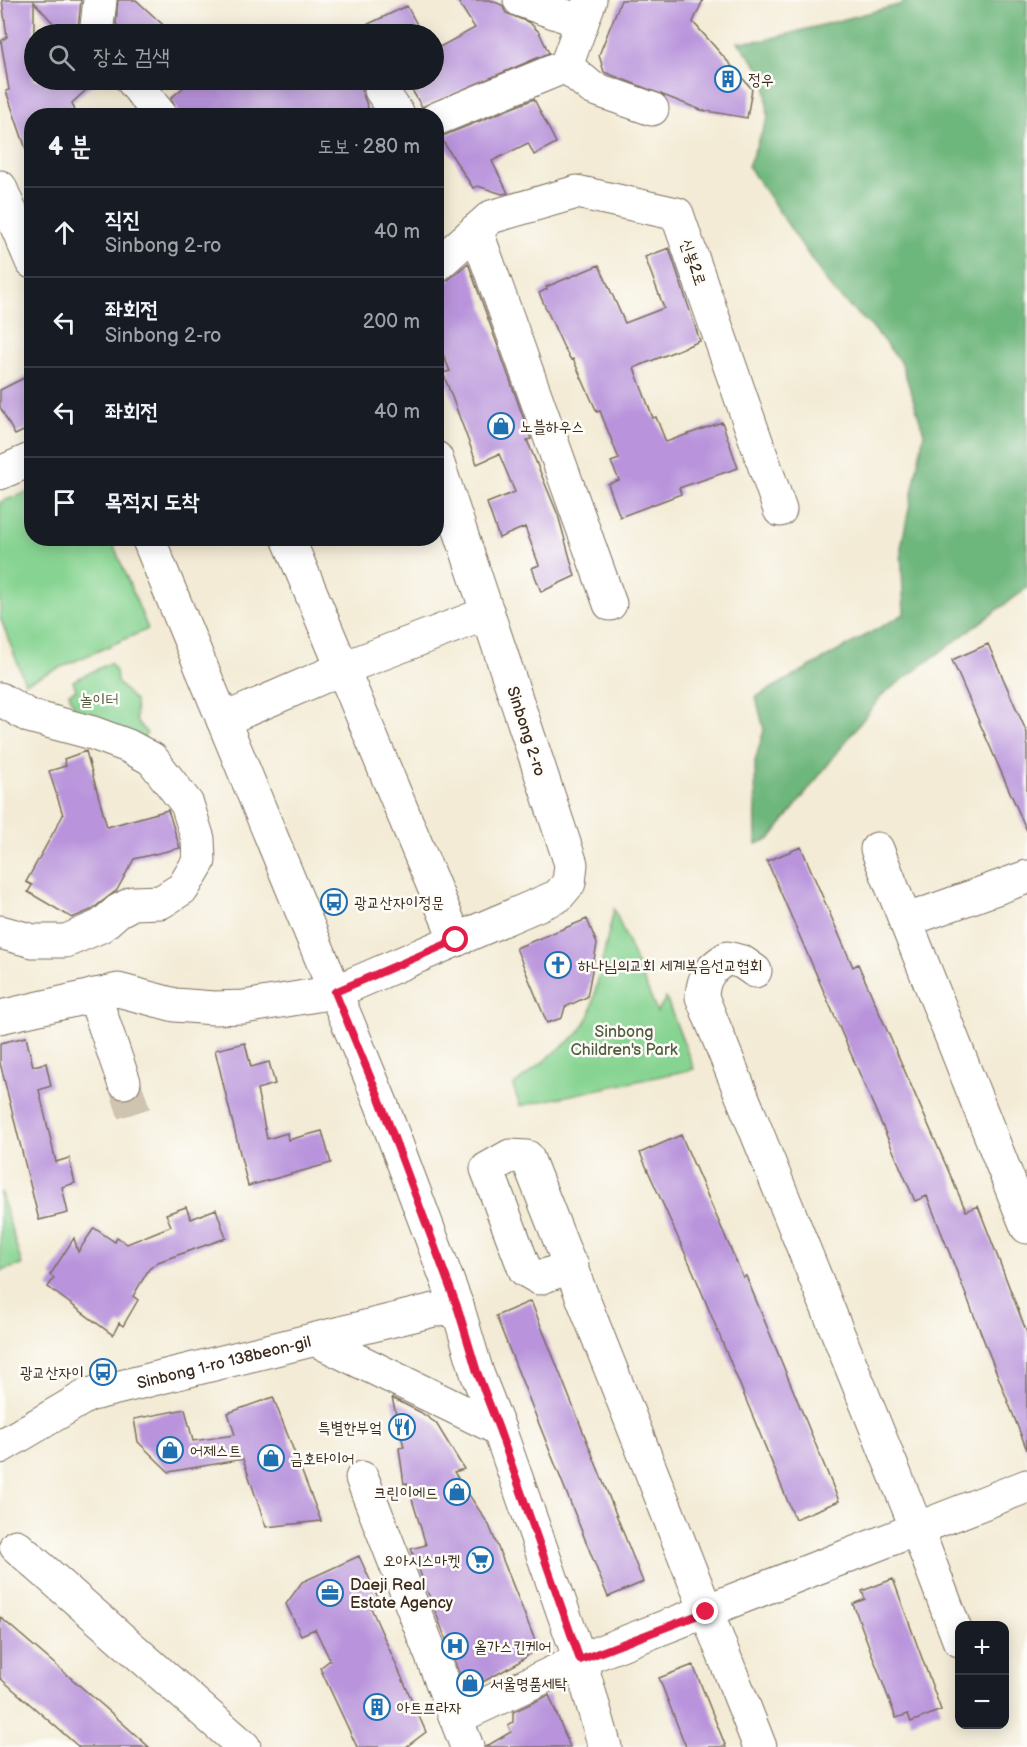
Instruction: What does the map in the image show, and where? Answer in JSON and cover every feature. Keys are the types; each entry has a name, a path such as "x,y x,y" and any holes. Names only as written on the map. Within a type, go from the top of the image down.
{"street":[{"path":"97,24 100,0"},
{"path":"444,116 566,66 586,11 520,0"},
{"path":"566,66 592,88 652,109"},
{"path":"140,90 155,108"},
{"name":"신봉2로","path":"444,259 491,217 577,192 677,214 780,510"},
{"path":"2,196 24,244"},
{"path":"476,230 610,604"},
{"path":"0,472 24,462"},
{"name":"Sinbong 2-ro","path":"0,1017 118,990 175,1005 214,1008 243,1007 335,992 558,896 569,883 571,864 444,482"},
{"path":"151,546 381,1103 458,1309 477,1372 580,1660 606,1747"},
{"path":"291,546 456,940"},
{"path":"223,720 341,669 488,613"},
{"path":"0,699 29,716 93,733 128,746 152,759 187,804 198,839 199,861 183,888 161,902 133,903 118,911 101,926 66,940 33,941 0,932"},
{"path":"876,849 1027,1227"},
{"path":"906,921 1027,877"},
{"path":"755,971 742,962 728,958 712,968 703,980 702,997 917,1528 955,1629"},
{"path":"94,995 123,1082"},
{"path":"572,1266 760,1747"},
{"name":"Sinbong 1-ro 138beon-gil","path":"0,1447 88,1395 434,1310 458,1309"},
{"path":"316,1340 499,1429"},
{"path":"362,1478 462,1733 580,1660 1027,1486"},
{"path":"16,1546 244,1747"}],"green space":[{"path":"904,0 1027,0 1027,588 882,695 770,839 756,844 755,761 764,730 756,697 904,614 901,548 924,433 902,364 874,329 833,291 748,166 768,118 765,76 738,42 765,40 902,4"},
{"path":"24,493 24,546 114,546 148,629 25,683 0,617 0,502"},
{"name":"놀이터","path":"110,663 116,671 117,682 135,701 136,721 147,733 142,741 81,729 69,693 76,690 73,681"},
{"name":"Sinbong Children's Park","path":"614,909 657,1012 666,998 694,1069 520,1106 513,1086 579,1033 590,1015"},
{"path":"0,1191 22,1265 0,1271"}],"building":[{"path":"2,0 81,0 79,24 54,24 34,2 34,24 24,24 24,90 86,90 72,103 74,108 24,108 24,143 6,91 9,90 1,41 7,37"},
{"path":"118,0 136,0 162,24 116,24"},
{"path":"457,0 490,0 502,5 506,13 530,23 539,32 549,53 422,107 412,90 444,90 444,45 475,28"},
{"path":"621,0 703,0 693,22 752,89 747,118 701,110 604,72 599,55"},
{"path":"407,6 417,24 368,24"},
{"path":"180,90 363,90 368,108 175,108 171,98"},
{"path":"534,99 556,143 534,155 528,143 492,161 508,193 502,194 478,186 473,188 444,143 444,135"},
{"path":"669,248 700,341 634,368 653,418 656,417 666,442 722,422 738,468 679,488 681,494 620,517 608,484 619,480 611,462 619,459 600,411 597,412 539,293 547,289 546,287 599,265 625,323 664,308 645,257"},
{"path":"468,263 531,439 527,440 558,515 575,576 541,592 532,568 539,565 525,527 499,538 487,503 515,492 499,454 477,464 444,376 444,373 450,371 444,357 444,281"},
{"path":"24,378 24,431 15,435 0,407 0,390"},
{"path":"988,644 1027,733 1027,831 952,660"},
{"path":"86,751 107,827 168,810 180,848 134,859 117,890 91,910 72,918 28,892 32,885 26,882 63,815 49,771 66,766 64,759"},
{"path":"801,847 853,967 858,964 966,1211 978,1206 1027,1333 1027,1450 927,1196 915,1201 767,861"},
{"path":"587,919 597,944 587,997 565,1007 562,1018 547,1023 516,948"},
{"path":"26,1037 33,1066 46,1063 51,1086 39,1090 56,1162 69,1158 75,1183 62,1187 68,1213 39,1220 0,1063 0,1043"},
{"path":"245,1043 251,1067 269,1062 275,1084 257,1089 267,1139 287,1133 288,1140 322,1131 331,1163 248,1186 215,1050"},
{"path":"681,1135 743,1277 746,1276 839,1501 795,1519 693,1271 640,1153"},
{"path":"186,1207 191,1219 216,1209 226,1238 158,1262 149,1269 133,1296 138,1300 123,1326 119,1323 113,1335 48,1287 54,1278 50,1275 74,1238 78,1252 94,1228 115,1242 117,1237 127,1244 171,1226 166,1214"},
{"path":"531,1301 643,1582 608,1597 496,1316"},
{"path":"273,1397 321,1521 266,1527 243,1459 169,1472 138,1442 134,1419 185,1409 193,1441 235,1435 228,1413"},
{"path":"392,1398 436,1423 464,1469 454,1472 489,1525 538,1648 516,1664 466,1691 411,1549 426,1545 407,1483 404,1484 399,1448 404,1447"},
{"name":"아트프라자","path":"359,1556 381,1604 371,1608 426,1732 406,1747 357,1747 320,1668 330,1660 315,1629 301,1635 286,1604 302,1582"},
{"path":"893,1579 941,1710 911,1722 908,1714 896,1718 853,1604 865,1599 862,1591"},
{"path":"0,1617 149,1747 79,1747 0,1678"},
{"path":"693,1665 726,1747 686,1747 659,1678"},
{"path":"549,1695 570,1747 485,1747 511,1732 508,1725 513,1722 513,1712"}],"tunnel":[{"path":"124,1082 137,1122"}],"place":[{"name":"정우","path":"728,79"},
{"name":"노블하우스","path":"501,426"},
{"name":"광교산자이정문","path":"334,902"},
{"name":"하나님의교회 세계복음선교협회","path":"558,965"},
{"name":"광교산자이","path":"103,1372"},
{"name":"특별한부엌","path":"402,1427"},
{"name":"어제스트","path":"170,1450"},
{"name":"금호타이어","path":"271,1458"},
{"name":"크린이에드","path":"457,1492"},
{"name":"오아시스마켓","path":"480,1560"},
{"name":"Daeji Real Estate Agency","path":"330,1593"},
{"name":"올가스킨케어","path":"455,1646"},
{"name":"서울명품세탁","path":"470,1683"},
{"name":"아트프라자","path":"377,1707"}],"route":[{"path":"456,940 335,992 381,1103 458,1309 477,1372 580,1660 706,1612"}]}
